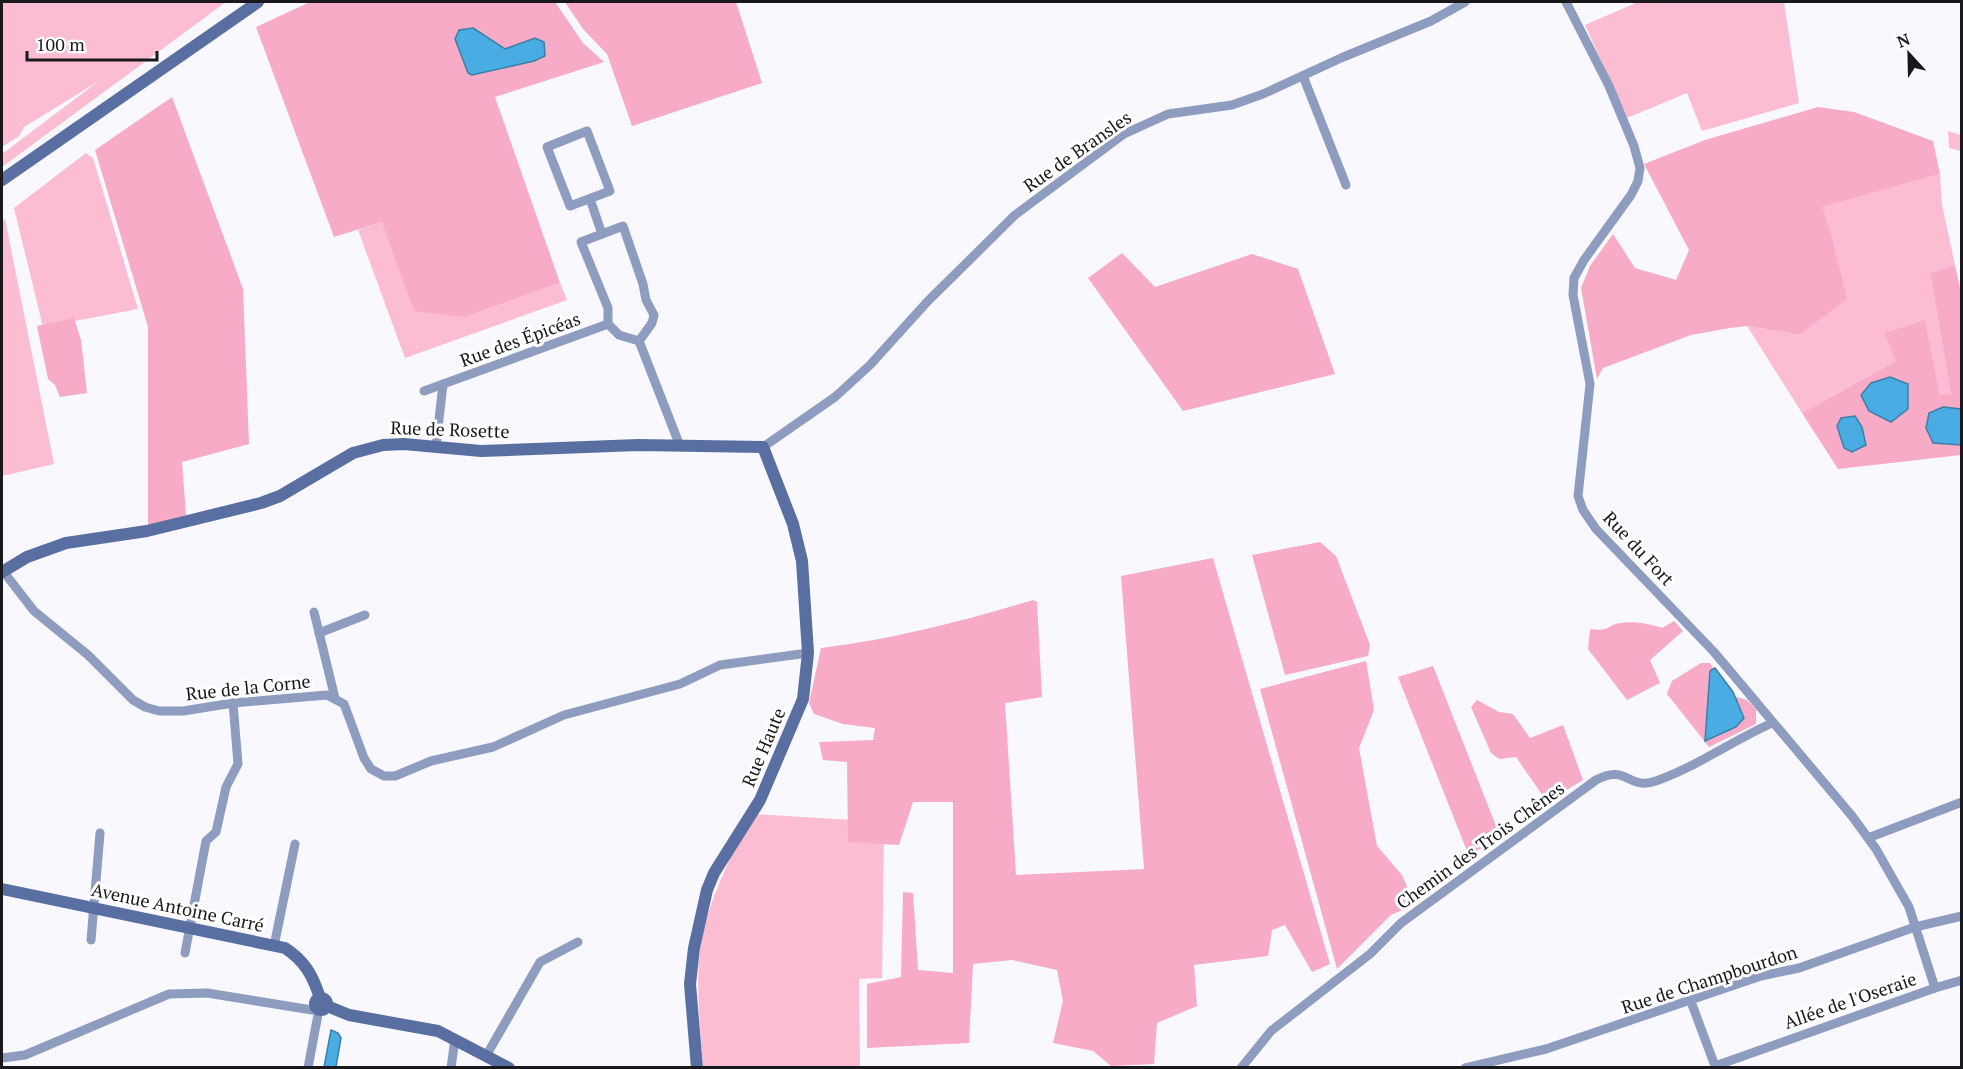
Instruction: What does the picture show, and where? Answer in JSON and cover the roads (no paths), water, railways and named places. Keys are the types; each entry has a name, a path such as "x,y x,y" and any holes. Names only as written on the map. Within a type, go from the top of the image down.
{"street":[{"path":"2,179 258,2"},
{"name":"Rue de Bransles","path":"763,447 835,397 870,365 927,302 1015,215 1124,134 1168,114 1232,105 1431,21 1466,2"},
{"name":"Rue du Fort","path":"1566,2 1609,86 1634,146 1640,168 1638,181 1631,195 1584,260 1574,278 1573,295 1590,384 1578,496 1583,510 1596,529 1714,652 1868,838 1909,907 1915,927"},
{"path":"1303,76 1346,185"},
{"path":"587,131 610,191 590,199 570,206 547,147 587,131"},
{"path":"590,199 602,234 622,226 644,284 646,300 652,309 652,323 639,341 680,446"},
{"name":"Rue des Épicéas","path":"602,234 581,242 608,308 608,324 619,335 639,341"},
{"name":"Rue des Épicéas","path":"424,391 608,324"},
{"name":"Rue des Épicéas","path":"436,446 443,384"},
{"name":"Rue de Rosette","path":"2,571 27,557 66,543 147,531 271,500 353,453 368,448 404,444 481,451 680,446 763,447"},
{"name":"Rue Haute","path":"697,1068 690,984 694,948 707,890 714,873 760,800 803,699 808,653 807,607 802,561 794,524 763,447"},
{"name":"Rue de la Corne","path":"2,571 34,611 88,655 133,700 145,707 168,712 232,703 327,695 344,704 371,769 384,776 395,776 431,761 493,747 564,715 680,684 720,664 808,653"},
{"path":"314,612 336,698"},
{"path":"319,633 365,615"},
{"path":"185,953 206,841 216,832 226,787 238,764 232,703"},
{"name":"Chemin des Trois Chênes","path":"1241,1068 1271,1031 1370,954 1401,923 1596,780 1609,773 1618,773 1638,784 1655,782 1715,756 1747,734 1772,723"},
{"path":"1868,838 1962,801"},
{"path":"91,940 100,833"},
{"path":"274,946 295,844"},
{"name":"Avenue Antoine Carré","path":"2,889 285,948 300,958 310,971 321,1005"},
{"name":"Rue de Champbourdon","path":"1466,1068 1546,1048 1761,976 1799,968 1915,927 1962,916"},
{"name":"Allée de l'Oseraie","path":"1915,927 1935,988"},
{"path":"486,1056 540,962 578,942"},
{"name":"Allée de l'Oseraie","path":"1690,999 1714,1066 1962,980"},
{"path":"2,1058 25,1054 169,994 207,993 312,1010 321,1005 350,1015 438,1031 509,1068"},
{"path":"308,1068 321,1005"},
{"path":"451,1068 455,1039"}],"water":[{"path":"473,28 505,49 535,38 544,42 545,56 534,61 472,75 468,73 455,39 459,30"},
{"path":"1890,377 1908,384 1908,409 1891,422 1869,411 1861,395 1871,383"},
{"path":"1943,407 1961,409 1961,445 1933,443 1926,428 1929,413"},
{"path":"1855,416 1862,427 1866,445 1852,452 1844,448 1837,426 1841,418"},
{"path":"1715,668 1733,692 1744,718 1736,727 1705,741 1710,671"},
{"path":"331,1030 338,1033 341,1038 336,1067 324,1067"}]}
